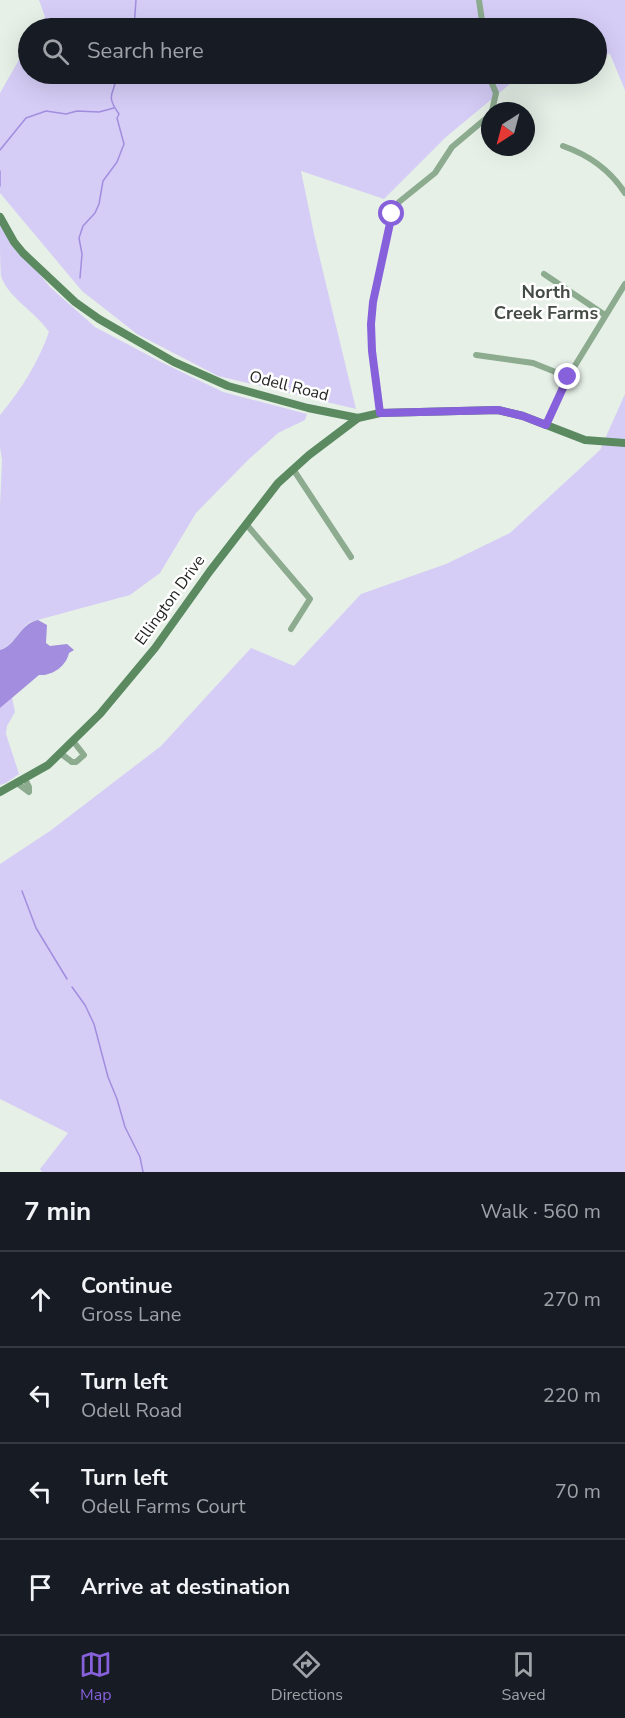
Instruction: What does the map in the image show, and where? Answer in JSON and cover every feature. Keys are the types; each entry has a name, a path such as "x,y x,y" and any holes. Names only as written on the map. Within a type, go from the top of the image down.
{"street":[{"path":"479,0 482,18"},
{"path":"492,84 496,93 494,102"},
{"path":"380,413 371,324 373,302 392,214 399,202 431,177 452,147 481,123"},
{"path":"563,146 600,165 615,179 625,193"},
{"name":"Odell Road","path":"0,218 14,242 34,265 85,310 125,335 188,369 228,386 308,408 358,418 380,413 498,410 523,416 585,440 625,443"},
{"path":"544,274 606,315"},
{"path":"546,425 568,377 625,284"},
{"path":"476,355 533,363 568,377"},
{"name":"Ellington Drive","path":"0,792 48,765 100,714 155,648 210,571 278,483 358,418"},
{"path":"293,469 351,557"},
{"path":"246,524 310,599 291,629"},
{"path":"60,753 72,762 82,757 84,754 73,741"}],"shaded area":[{"path":"39,0 625,0 625,90 610,54 607,55 607,18 45,17"},
{"path":"18,62 18,84 510,84 488,102 481,102 481,108 446,137 384,199 301,171 356,409 218,376 137,334 82,291 0,193 0,93"},
{"path":"0,224 50,287 95,327 223,392 307,414 305,420 278,433 196,513 160,573 130,595 30,622 9,645 0,650 2,460 0,415 28,376 49,332 10,291 1,276"},
{"path":"625,394 625,1172 42,1172 40,1169 68,1133 0,1099 0,864 50,831 161,746 251,648 294,666 361,594 446,564 510,533 600,450"},
{"path":"38,620 47,625 46,643 50,646 67,644 74,650 69,653 65,662 58,669 49,674 39,675 0,708 0,650 10,644 26,626"},
{"path":"12,697 15,712 7,726 6,734 19,774 0,785 0,708"}],"waterway":[{"path":"135,18 136,0"},
{"path":"80,278 82,254 79,238 83,226 95,213 103,181 117,162 124,144 117,118 119,114 111,97 115,84"},
{"path":"0,150 26,118 46,111 66,114 77,111 99,112 114,108"},
{"path":"0,171 0,186"},
{"path":"22,891 36,928 67,979"},
{"path":"72,987 85,1005 94,1024 108,1077 125,1127 140,1157 143,1172"}],"district":[{"name":"North Creek Farms","path":"546,302"}],"route":[{"path":"392,214 373,302 370,333 380,413 498,410 546,425 568,377"}]}
